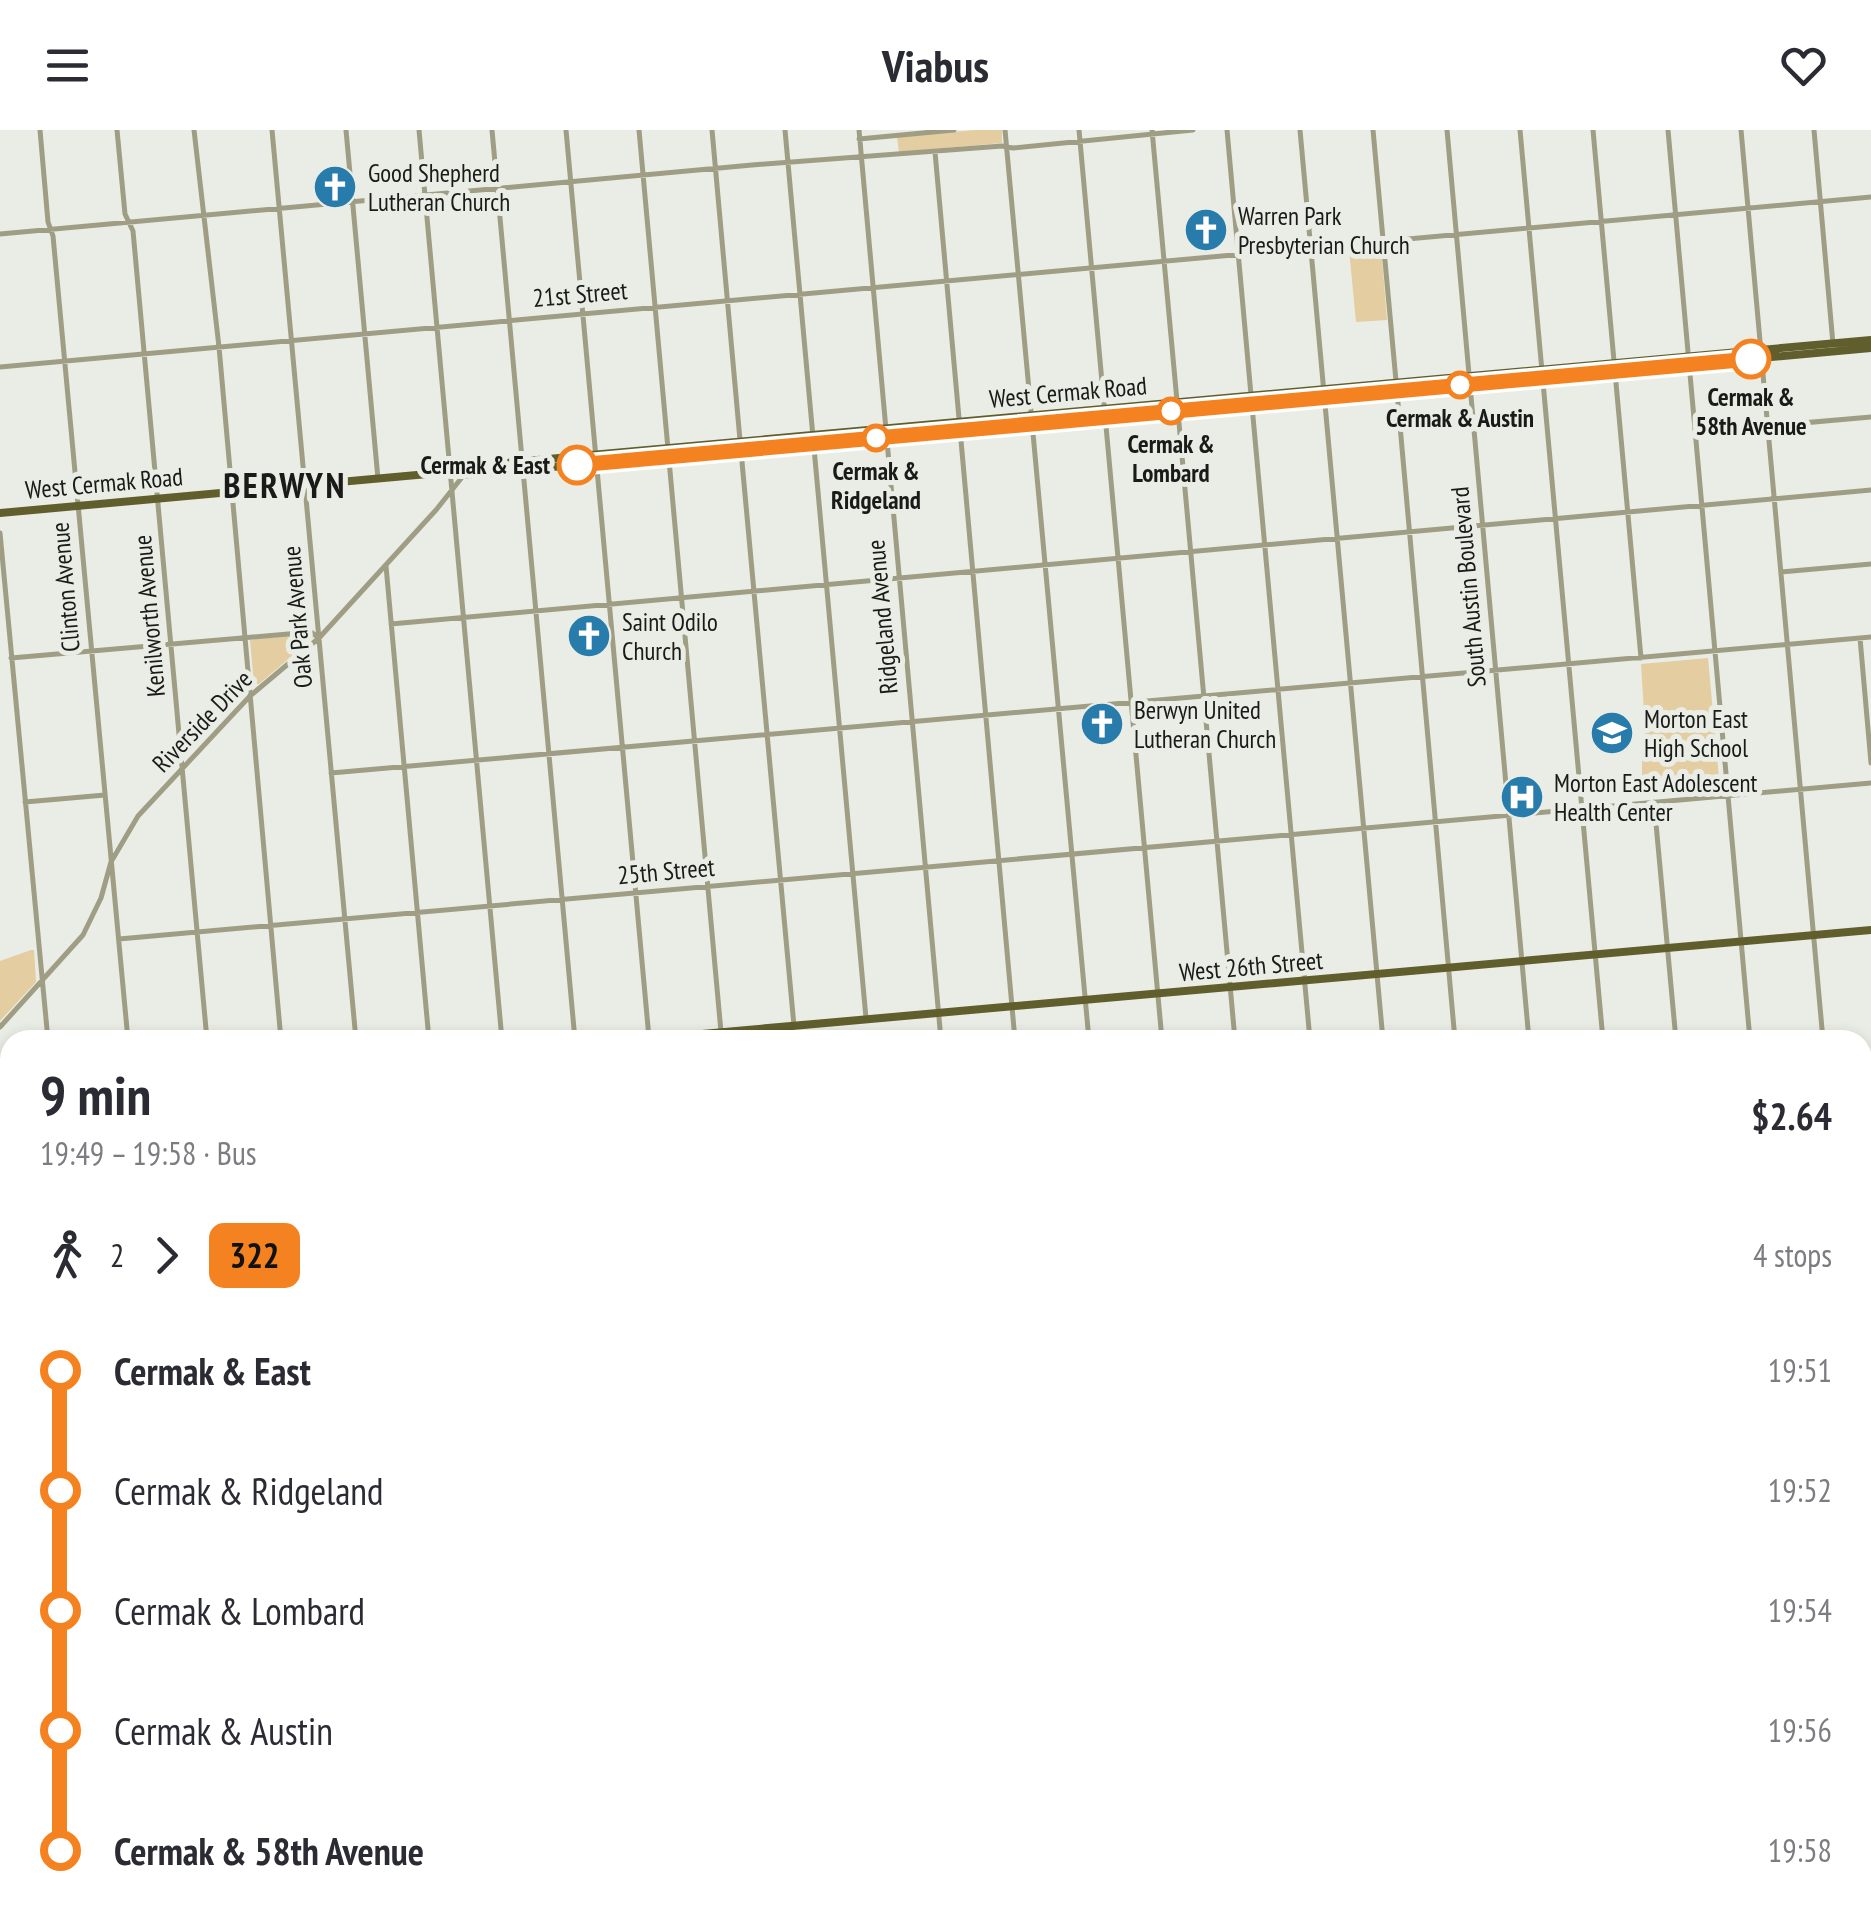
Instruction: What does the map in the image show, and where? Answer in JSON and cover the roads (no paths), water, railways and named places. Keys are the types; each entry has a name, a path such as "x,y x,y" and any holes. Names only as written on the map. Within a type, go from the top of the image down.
{"main road":[{"name":"West Cermak Road","path":"0,513 1761,354 1871,340"},
{"name":"West Cermak Road","path":"1833,347 1871,348"},
{"name":"West 26th Street","path":"745,1030 1871,930"}],"street":[{"name":"Clinton Avenue","path":"40,130 127,1030"},
{"name":"Kenilworth Avenue","path":"118,130 125,214 134,231 206,1030"},
{"path":"194,130 219,347 280,1030"},
{"name":"Oak Park Avenue","path":"272,130 355,1030"},
{"path":"346,130 378,479"},
{"path":"419,130 501,1030"},
{"path":"492,130 574,1030"},
{"path":"566,130 648,1030"},
{"path":"639,130 721,1030"},
{"path":"712,130 794,1026"},
{"path":"785,130 866,1020"},
{"name":"Ridgeland Avenue","path":"858,130 941,1030"},
{"path":"860,139 954,130"},
{"path":"1006,130 1087,1030"},
{"path":"1079,130 1161,1030"},
{"path":"0,234 788,162 1080,142 1194,130"},
{"path":"1227,130 1309,1030"},
{"path":"1300,130 1382,1030"},
{"path":"1373,130 1455,1030"},
{"name":"South Austin Boulevard","path":"1447,130 1528,1030"},
{"path":"1520,130 1602,1030"},
{"path":"1594,130 1641,658"},
{"path":"1668,130 1749,1030"},
{"path":"1741,130 1822,1030"},
{"path":"1814,130 1833,347"},
{"path":"1152,132 1233,1030"},
{"path":"935,152 1014,1030"},
{"name":"21st Street","path":"0,367 1871,198"},
{"path":"1768,426 1871,417"},
{"name":"Riverside Drive","path":"0,1026 84,935 107,882 111,862 138,816 250,696 319,638 452,491 463,471"},
{"path":"391,624 1871,490"},
{"path":"0,533 47,1030"},
{"path":"1781,572 1871,564"},
{"path":"386,566 428,1030"},
{"path":"12,658 245,636 311,632 319,638"},
{"path":"332,774 1871,637"},
{"path":"1860,638 1871,764"},
{"name":"25th Street","path":"119,939 1871,783"},
{"path":"25,802 105,795"},
{"path":"1654,802 1675,1030"}],"place":[{"name":"Good Shepherd Lutheran Church","path":"335,187"},
{"name":"Warren Park Presbyterian Church","path":"1206,230"},
{"name":"Cermak & 58th Avenue","path":"1751,359"},
{"name":"Cermak & Austin","path":"1460,385"},
{"name":"Cermak & Lombard","path":"1171,411"},
{"name":"Cermak & Ridgeland","path":"876,438"},
{"name":"Cermak & East","path":"577,465"},
{"name":"Saint Odilo Church","path":"589,636"},
{"name":"Berwyn United Lutheran Church","path":"1102,724"},
{"name":"Morton East High School","path":"1612,733"},
{"name":"Morton East Adolescent Health Center","path":"1522,797"}],"district":[{"name":"BERWYN","path":"285,485"}]}
